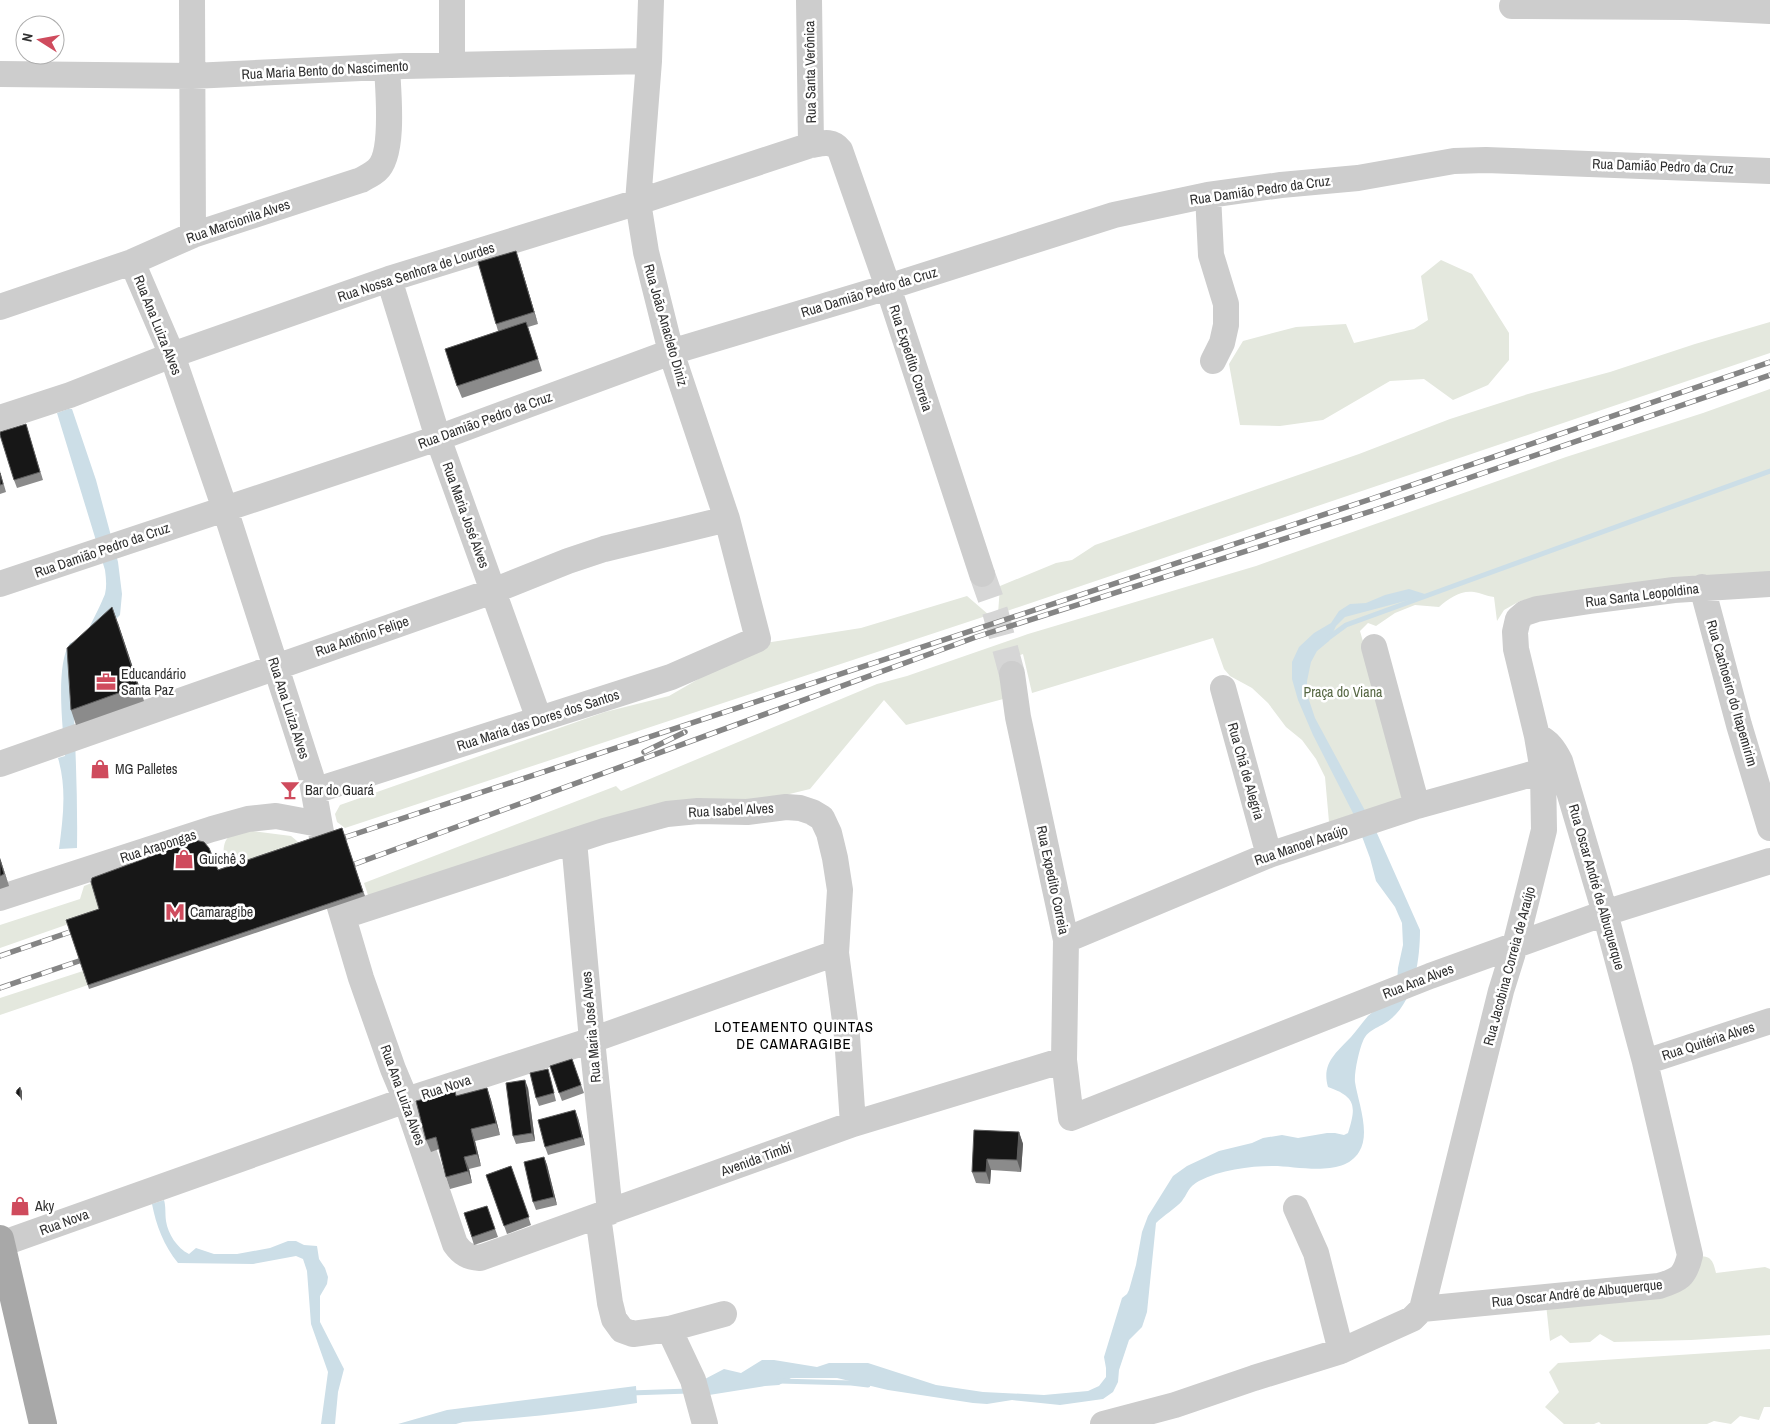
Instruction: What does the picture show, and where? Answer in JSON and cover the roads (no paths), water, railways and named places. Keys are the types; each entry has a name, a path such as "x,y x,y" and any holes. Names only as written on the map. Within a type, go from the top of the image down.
{"main road":[{"path":"1,1242 47,1421"}],"street":[{"path":"192,0 193,235"},
{"path":"452,0 452,65"},
{"name":"Rua João Anacleto Diniz","path":"651,0 649,61 638,202 646,252 671,352 727,520 758,639"},
{"name":"Rua Santa Verônica","path":"809,0 823,144"},
{"path":"1512,6 1616,3 1770,11"},
{"name":"Rua Maria Bento do Nascimento","path":"0,74 192,76 387,67 649,61"},
{"name":"Rua Marcionila Alves","path":"0,307 132,262 193,235 361,180 378,169 386,152 389,131 387,67"},
{"name":"Rua Nossa Senhora de Lourdes","path":"0,418 58,399 172,355 388,279 823,144"},
{"name":"Rua Expedito Correia","path":"823,144 840,150 888,287 982,574"},
{"name":"Rua Damião Pedro da Cruz","path":"0,584 438,438 671,352 888,287 1114,215 1208,195 1281,185 1358,178 1454,161 1486,160 1770,171"},
{"path":"1208,195 1212,256 1226,304 1226,325 1222,343 1213,361"},
{"name":"Rua Ana Luiza Alves","path":"132,262 172,355 225,509 311,776 326,860 361,978 406,1100 455,1244"},
{"name":"Rua Maria José Alves","path":"388,279 438,438 538,720"},
{"name":"Rua Antônio Felipe","path":"0,764 493,591 568,561 604,549 727,520"},
{"name":"Rua Santa Leopoldina","path":"1518,619 1526,613 1537,609 1702,587 1770,584"},
{"name":"Rua Cachoeiro do Itapemirim","path":"1702,587 1739,725 1770,828"},
{"name":"Rua Jacobina Correia de Araújo","path":"1422,1309 1501,990 1515,946 1544,830 1543,771 1537,736 1516,649 1515,632 1518,619"},
{"name":"Rua Maria das Dores dos Santos","path":"314,791 671,677 758,639"},
{"path":"1374,647 1417,806"},
{"name":"Rua Expedito Correia","path":"1012,674 1018,717 1066,940 1064,1060 1071,1118"},
{"name":"Rua Chã de Alegria","path":"1223,688 1269,855"},
{"name":"Rua Oscar André de Albuquerque","path":"1422,1309 1659,1286 1677,1280 1687,1269 1690,1255 1645,1062 1605,913 1560,761 1554,749 1546,740 1537,736"},
{"name":"Rua Manoel Araújo","path":"1066,940 1269,855 1417,806 1543,771"},
{"name":"Rua Isabel Alves","path":"344,916 635,821 667,814 698,811 747,812 786,807 800,808 812,812 822,818 829,833 840,890 836,953 847,1036 853,1124"},
{"name":"Rua Arapongas","path":"0,898 248,819 276,816 319,824"},
{"name":"Rua Maria José Alves","path":"574,842 614,1319 622,1330 634,1334 669,1329 724,1314"},
{"name":"Rua Ana Alves","path":"1071,1118 1430,976 1605,913 1770,861"},
{"name":"Rua Nova","path":"1,1242 406,1100 592,1040 836,953"},
{"name":"Rua Quitéria Alves","path":"1645,1062 1770,1021"},
{"name":"Avenida Timbí","path":"455,1244 462,1253 469,1257 480,1258 853,1124 1064,1060"},
{"path":"1296,1208 1316,1253 1340,1351"},
{"path":"1103,1424 1175,1405 1340,1351 1412,1319 1422,1309"},
{"path":"669,1329 700,1402"}],"waterway":[{"path":"1327,639 1346,625 1770,471"},
{"path":"779,1381 868,1385"},
{"path":"630,1393 689,1391"}],"tunnel":[{"path":"982,574 995,611 1012,674"}],"railway":[{"path":"346,837 1371,499 1770,362"},
{"path":"355,864 976,637 1375,510 1770,375"},
{"path":"644,752 685,732"},
{"path":"0,956 70,932"},
{"path":"0,988 79,961"}],"place":[{"name":"Educandário Santa Paz","path":"106,682"},
{"name":"MG Palletes","path":"100,769"},
{"name":"Bar do Guará","path":"290,790"},
{"name":"Guichê 3","path":"184,859"},
{"name":"Camaragibe","path":"175,912"},
{"name":"Aky","path":"20,1206"}],"district":[{"name":"LOTEAMENTO QUINTAS DE CAMARAGIBE","path":"794,1034"}],"park label":[{"name":"Praça do Viana","path":"1343,692"}]}
